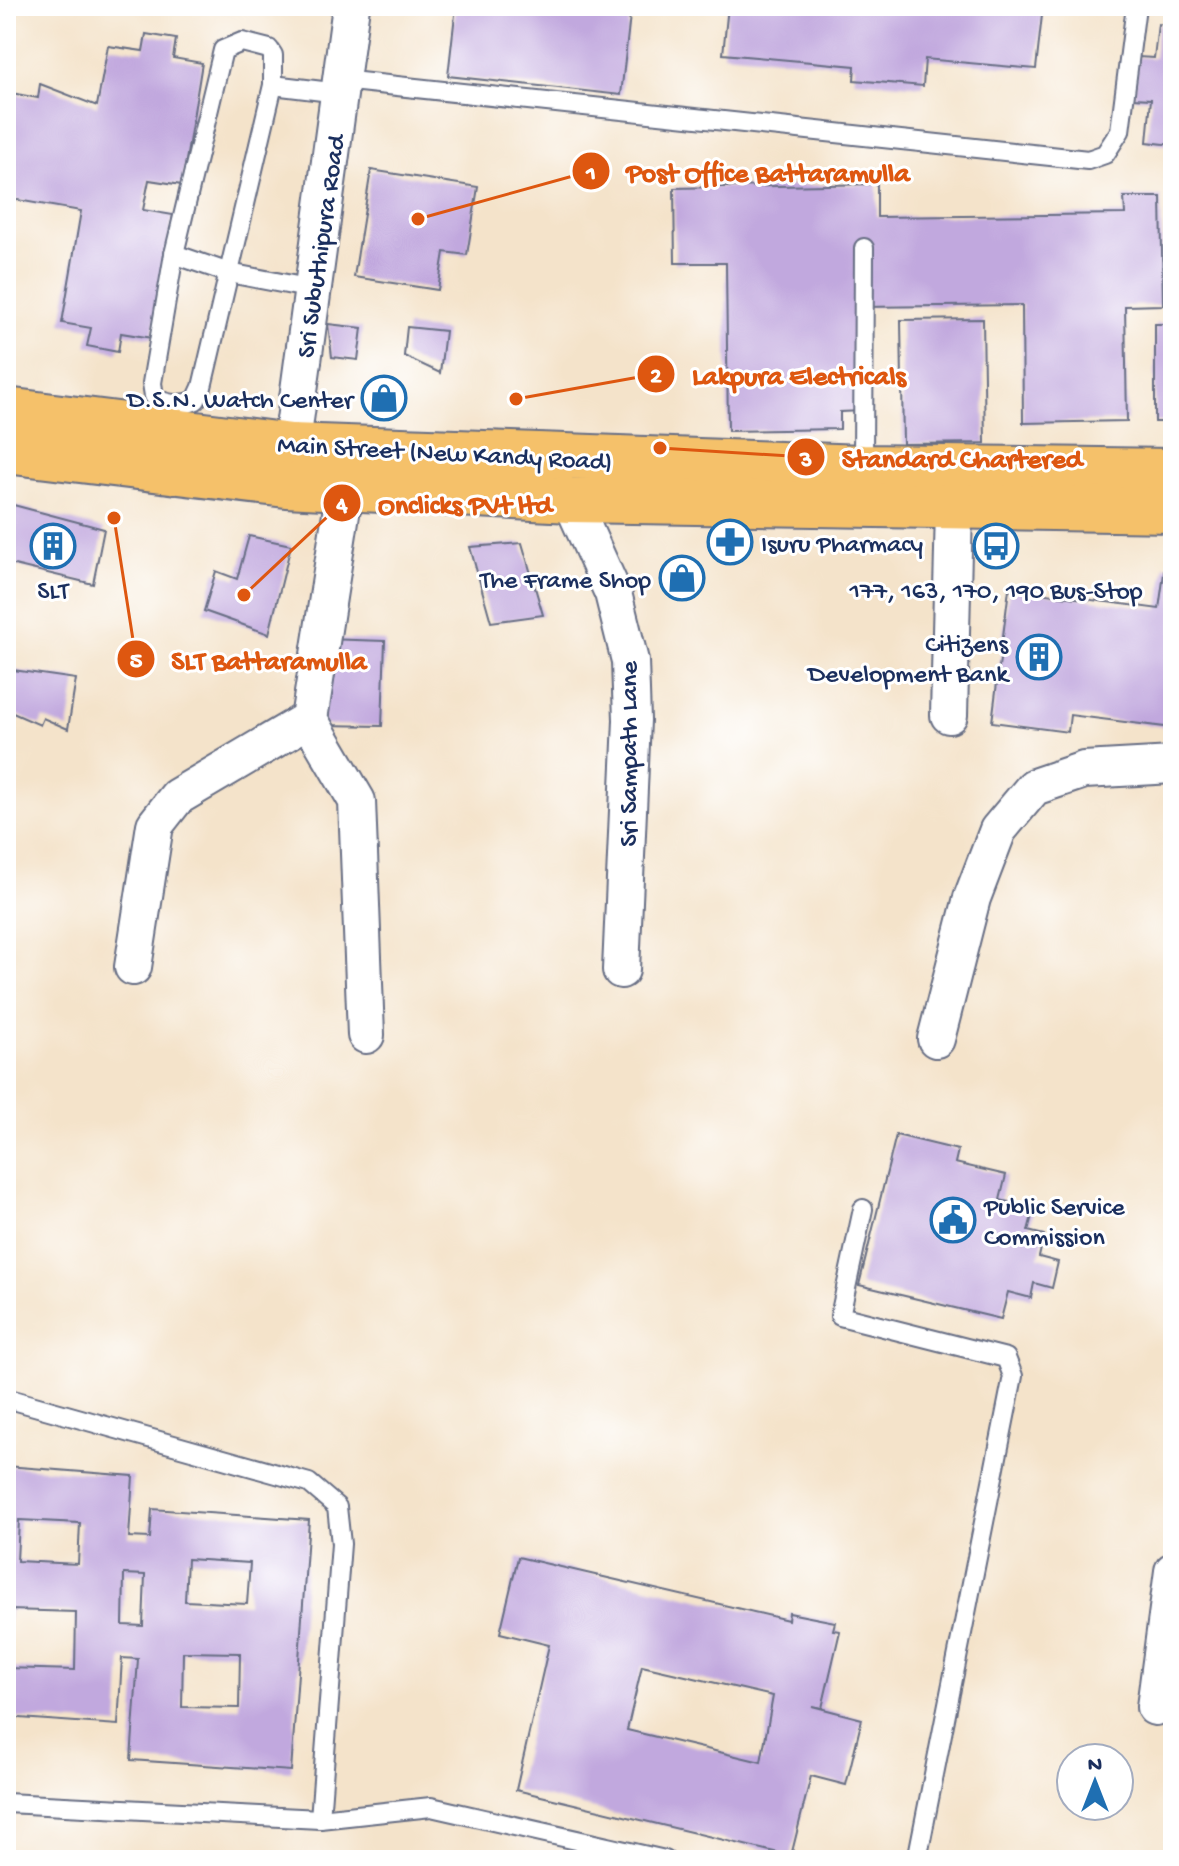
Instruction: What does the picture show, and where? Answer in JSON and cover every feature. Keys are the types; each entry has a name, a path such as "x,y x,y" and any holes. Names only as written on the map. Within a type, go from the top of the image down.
{"main road":[{"name":"Main Street (New Kandy Road)","path":"6,410 288,466 345,488 571,500 954,509 1173,510"},
{"name":"Main Street (New Kandy Road)","path":"6,452 288,466 1173,471"}],"street":[{"name":"Sri Subuthipura Road","path":"288,466 351,6"},
{"path":"345,488 309,719 357,801 366,1035"},
{"name":"Sri Sampath Lane","path":"571,500 613,593 630,661 632,720 621,970"},
{"path":"949,715 954,509"},
{"path":"133,967 155,825 177,797 309,719"},
{"path":"936,1039 972,898 998,830 1034,787 1084,770 1173,765"},
{"path":"1155,1707 1173,1571"}],"lane":[{"path":"273,85 340,86 1088,160 1105,154 1120,131 1136,6"},
{"path":"242,42 269,49 273,55 273,85 196,400 186,405 161,402 154,396 152,383 174,254 223,50 242,42"},
{"path":"863,467 864,248"},
{"path":"174,254 229,273 313,289"},
{"path":"863,1209 840,1316 1006,1358 1013,1376 917,1860"},
{"path":"6,1398 309,1483 337,1507 341,1544 320,1819"},
{"path":"6,1803 320,1819 431,1807 665,1860"}],"building":[{"path":"456,6 631,6 621,95 448,76"},
{"path":"728,6 1043,6 1036,69 925,59 923,86 854,80 855,66 723,54"},
{"path":"1171,9 1173,145 1147,142 1151,99 1134,98 1138,57 1154,58 1158,24 1169,25"},
{"path":"6,25 15,27 8,72 6,72"},
{"path":"146,34 176,39 173,58 202,63 182,185 149,180 143,210 173,215 152,338 121,333 118,352 87,346 91,328 62,323 81,211 6,198 6,92 38,98 40,84 97,106 108,46 143,51"},
{"path":"371,170 478,187 467,255 444,252 438,290 354,277"},
{"path":"877,184 877,217 1125,214 1124,197 1161,197 1163,305 1125,306 1127,421 1023,423 1022,305 860,307 862,411 840,412 840,429 728,431 726,263 675,263 674,188"},
{"path":"983,319 985,443 903,444 901,320"},
{"path":"328,324 362,328 358,360 332,357"},
{"path":"1155,324 1173,324 1173,422 1155,422"},
{"path":"407,327 445,331 440,373 404,356"},
{"name":"SLT","path":"6,503 104,529 93,584 6,563"},
{"path":"249,536 291,545 269,634 204,611 216,571 237,579"},
{"path":"522,543 543,615 491,622 470,547"},
{"path":"1165,566 1173,567 1173,728 1070,715 1068,732 992,722 1009,589 1159,609"},
{"path":"325,639 385,641 382,726 323,725"},
{"path":"6,669 76,679 68,729 43,718 40,725 6,710"},
{"name":"Public Service Commission","path":"896,1135 958,1150 955,1163 1006,1175 1000,1200 1034,1208 1028,1231 1044,1235 1039,1257 1058,1262 1052,1288 1034,1283 1031,1298 1008,1292 1001,1319 859,1285"},
{"path":"6,1466 133,1476 129,1537 150,1538 152,1509 309,1520 291,1771 131,1760 138,1659 122,1658 118,1725 6,1717 6,1668 75,1670 76,1612 10,1610 6,1653","holes":["19,1520 80,1523 78,1564 17,1561","187,1559 250,1563 247,1604 185,1601","124,1574 145,1575 143,1626 123,1625","183,1652 240,1653 239,1708 182,1707"]},
{"path":"518,1557 788,1620 789,1613 835,1622 833,1630 840,1631 822,1708 812,1706 862,1719 846,1785 811,1776 791,1856 516,1790 549,1645 500,1633","holes":["642,1666 773,1696 761,1762 627,1730"]}],"place":[{"name":"Post Office Battaramulla","path":"418,219"},
{"name":"D.S.N. Watch Center","path":"384,398"},
{"name":"Lakpura Electricals","path":"516,399"},
{"name":"Standard Chartered","path":"660,448"},
{"name":"SLT Battaramulla","path":"114,518"},
{"name":"Isuru Pharmacy","path":"730,542"},
{"name":"SLT","path":"53,546"},
{"name":"177, 163, 170, 190 Bus-Stop","path":"996,546"},
{"name":"The Frame Shop","path":"682,578"},
{"name":"Onclicks PVt ltd","path":"244,595"},
{"name":"Citizens Development Bank","path":"1039,657"},
{"name":"Public Service Commission","path":"953,1220"}]}
